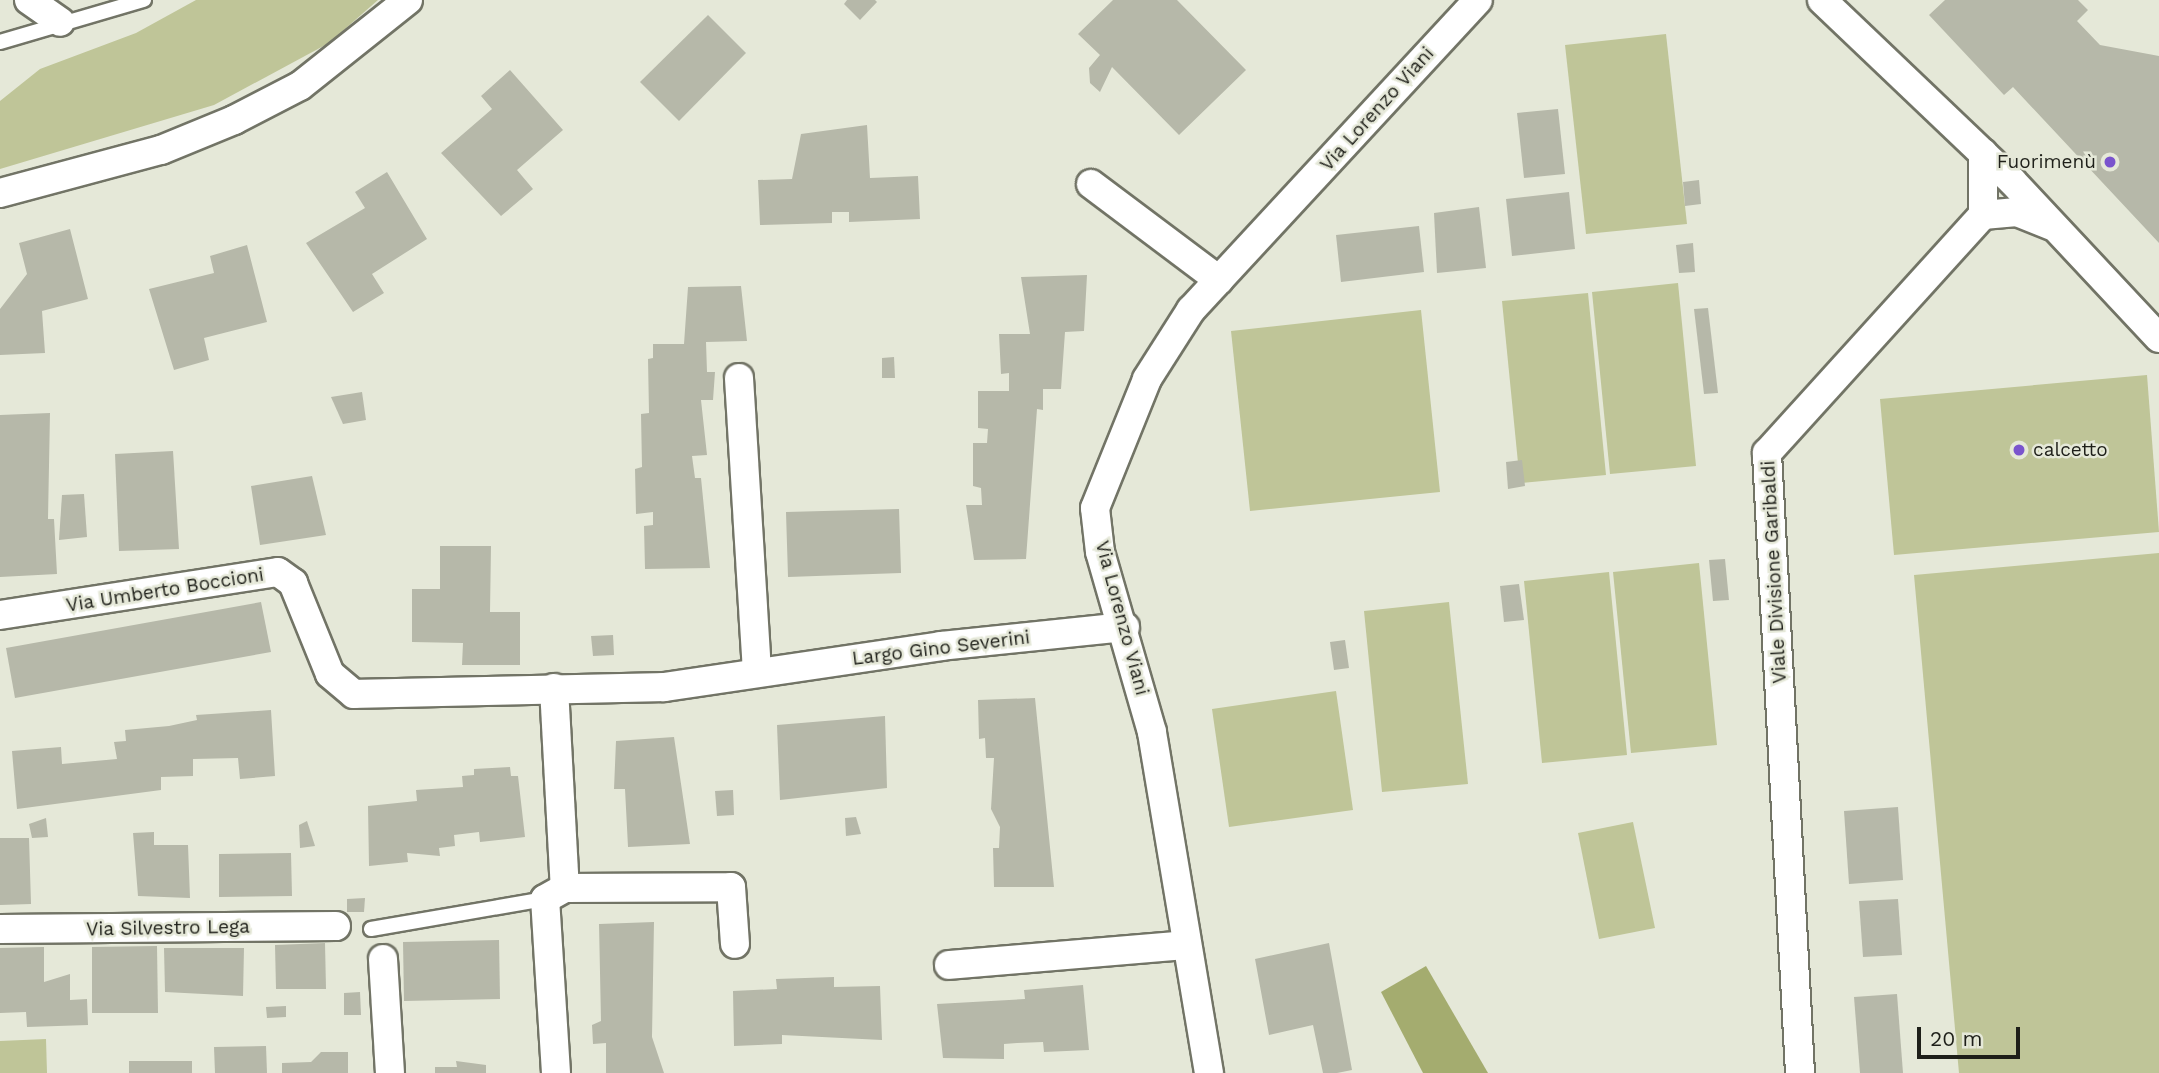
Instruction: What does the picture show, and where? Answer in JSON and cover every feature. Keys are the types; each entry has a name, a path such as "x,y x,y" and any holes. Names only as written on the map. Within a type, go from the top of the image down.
{"street":[{"path":"29,0 60,22"},
{"path":"0,193 161,150 234,120 300,86 408,0"},
{"name":"Via Lorenzo Viani","path":"1209,1073 1152,733 1125,626 1100,552 1095,508 1147,379 1191,310 1478,0"},
{"path":"1822,0 2011,181 2159,338"},
{"path":"1983,153 1983,215 2017,212 2056,228"},
{"path":"1091,184 1219,280"},
{"name":"Viale Divisione Garibaldi","path":"1800,1073 1767,453 1983,215"},
{"path":"739,378 757,672"},
{"name":"Via Umberto Boccioni","path":"0,615 278,572 293,583 330,674 354,694 554,688"},
{"name":"Largo Gino Severini","path":"554,688 664,687 757,672 1125,626"},
{"path":"554,688 556,1073"},
{"path":"555,894 731,887 735,944"},
{"name":"Via Silvestro Lega","path":"0,929 336,926"},
{"path":"948,965 1186,945"},
{"path":"383,959 390,1073"}],"lane":[{"path":"0,42 60,22 144,0"},
{"path":"371,929 555,894"}],"shaded area":[{"path":"196,0 378,0 329,43 214,105 0,169 0,101 40,69 136,33"},
{"path":"1666,34 1687,224 1586,234 1565,45"},
{"path":"1678,283 1696,466 1610,474 1592,292"},
{"path":"1588,293 1606,475 1520,483 1502,301"},
{"path":"1421,310 1440,492 1250,511 1231,331"},
{"name":"calcetto","path":"2147,375 2159,532 1894,555 1880,399"},
{"path":"2159,553 2159,1073 1959,1073 1914,575"},
{"path":"1699,563 1717,745 1631,753 1613,572"},
{"path":"1609,572 1627,755 1542,763 1524,581"},
{"path":"1449,602 1468,784 1382,792 1364,611"},
{"path":"1336,691 1353,810 1229,827 1212,709"},
{"path":"1633,822 1655,928 1599,939 1578,833"},
{"path":"1426,966 1488,1073 1423,1073 1381,992"},
{"path":"46,1039 47,1073 0,1073 0,1041"}],"building":[{"path":"847,0 877,2 860,20 844,4"},
{"path":"1113,0 1177,0 1246,70 1179,135 1112,67 1100,92 1090,83 1089,68 1100,55 1078,34"},
{"path":"1945,0 2078,0 2088,10 2077,21 2100,45 2159,56 2159,243 2013,87 2004,95 1929,15"},
{"path":"708,15 746,53 679,121 640,82"},
{"path":"510,70 563,130 517,170 533,189 501,216 441,153 492,109 481,96"},
{"path":"1558,109 1565,174 1524,178 1517,113"},
{"path":"867,125 870,178 918,176 920,219 849,222 849,212 832,212 832,223 760,225 758,180 792,179 801,134"},
{"path":"387,172 427,239 372,274 384,293 353,312 306,243 365,208 355,192"},
{"path":"1699,180 1701,204 1685,206 1683,182"},
{"path":"1569,192 1575,249 1512,256 1506,199"},
{"path":"1479,207 1486,268 1437,273 1434,213"},
{"path":"1419,226 1424,272 1341,282 1336,235"},
{"path":"70,229 88,299 42,311 45,353 0,355 0,309 27,274 19,243"},
{"path":"1693,243 1695,272 1679,273 1676,245"},
{"path":"247,245 267,322 204,338 209,360 174,370 149,289 214,273 210,256"},
{"path":"1087,275 1084,331 1065,332 1061,389 1043,389 1043,410 1037,409 1026,559 974,560 966,505 982,505 981,488 973,486 973,443 987,443 988,429 978,428 978,391 1009,391 1009,373 1001,374 999,334 1030,334 1021,277"},
{"path":"741,286 747,341 706,342 707,372 715,372 713,400 701,400 707,455 692,456 695,478 701,478 710,568 645,569 644,526 653,525 653,512 636,514 635,469 642,467 641,414 649,413 648,359 653,358 653,344 684,344 688,287"},
{"path":"1708,308 1718,393 1704,394 1694,309"},
{"path":"894,357 895,378 882,378 882,358"},
{"path":"362,392 366,420 343,424 331,397"},
{"path":"50,413 48,519 54,519 57,574 0,577 0,415"},
{"path":"173,451 179,549 119,551 115,454"},
{"path":"1522,460 1525,486 1508,489 1506,462"},
{"path":"312,476 326,535 260,545 251,486"},
{"path":"84,494 87,537 59,540 62,495"},
{"path":"899,509 901,573 788,577 786,512"},
{"path":"440,546 491,546 490,612 520,612 520,665 462,665 463,643 412,642 412,589 440,589"},
{"path":"1725,559 1729,600 1713,601 1709,560"},
{"path":"1519,584 1524,620 1504,622 1500,586"},
{"path":"261,602 271,652 15,698 6,648"},
{"path":"613,635 614,655 593,656 591,636"},
{"path":"1345,640 1349,668 1334,670 1330,642"},
{"path":"1035,698 1054,887 994,887 993,848 999,848 1000,827 991,809 994,758 986,758 985,738 979,739 978,700"},
{"path":"271,710 275,776 240,779 238,758 193,759 193,776 161,777 161,790 17,809 12,751 61,747 62,764 117,759 114,742 126,741 125,730 169,726 197,720 196,715"},
{"path":"885,716 887,788 780,800 777,725"},
{"path":"674,737 690,844 628,847 625,789 614,789 616,741"},
{"path":"510,767 511,776 518,776 525,837 480,842 479,832 454,835 455,846 439,848 440,856 407,853 408,862 369,866 368,806 417,801 416,790 463,787 462,776 474,775 474,769"},
{"path":"733,790 734,815 717,816 715,791"},
{"path":"1898,807 1903,880 1849,884 1844,811"},
{"path":"856,817 861,834 846,836 845,818"},
{"path":"46,818 48,837 32,838 29,824"},
{"path":"307,821 315,846 300,848 299,825"},
{"path":"154,832 154,845 188,845 190,898 138,896 133,833"},
{"path":"0,838 29,838 31,904 0,905"},
{"path":"291,853 292,896 219,897 219,854"},
{"path":"365,898 364,912 347,912 347,899"},
{"path":"1898,899 1902,955 1863,957 1859,901"},
{"path":"654,922 652,1037 664,1073 606,1073 606,1043 593,1044 592,1025 601,1021 599,924"},
{"path":"499,940 500,999 404,1001 403,942"},
{"path":"325,943 326,989 276,989 275,945"},
{"path":"1329,943 1352,1070 1337,1073 1323,1073 1313,1025 1269,1035 1255,959"},
{"path":"157,946 158,1013 92,1013 92,947"},
{"path":"44,947 44,982 70,974 70,1000 87,999 88,1025 27,1027 26,1012 0,1013 0,948"},
{"path":"164,948 244,948 243,996 165,992"},
{"path":"834,977 834,987 880,986 882,1040 782,1035 782,1044 734,1046 733,991 777,989 776,979"},
{"path":"1083,985 1089,1050 1044,1052 1043,1042 1017,1043 1004,1044 1004,1059 943,1058 937,1004 1025,999 1024,990"},
{"path":"360,992 361,1015 344,1015 344,993"},
{"path":"1897,994 1903,1073 1860,1073 1854,997"},
{"path":"286,1006 286,1017 267,1018 266,1007"},
{"path":"266,1046 267,1073 215,1073 214,1047"},
{"path":"321,1052 348,1052 348,1073 282,1073 282,1063 311,1062"},
{"path":"129,1061 192,1061 192,1073 129,1073"},
{"path":"456,1061 486,1065 486,1073 435,1073 435,1067 457,1067"}],"place":[{"name":"Fuorimenù","path":"2110,162"},
{"name":"calcetto","path":"2019,450"}]}
